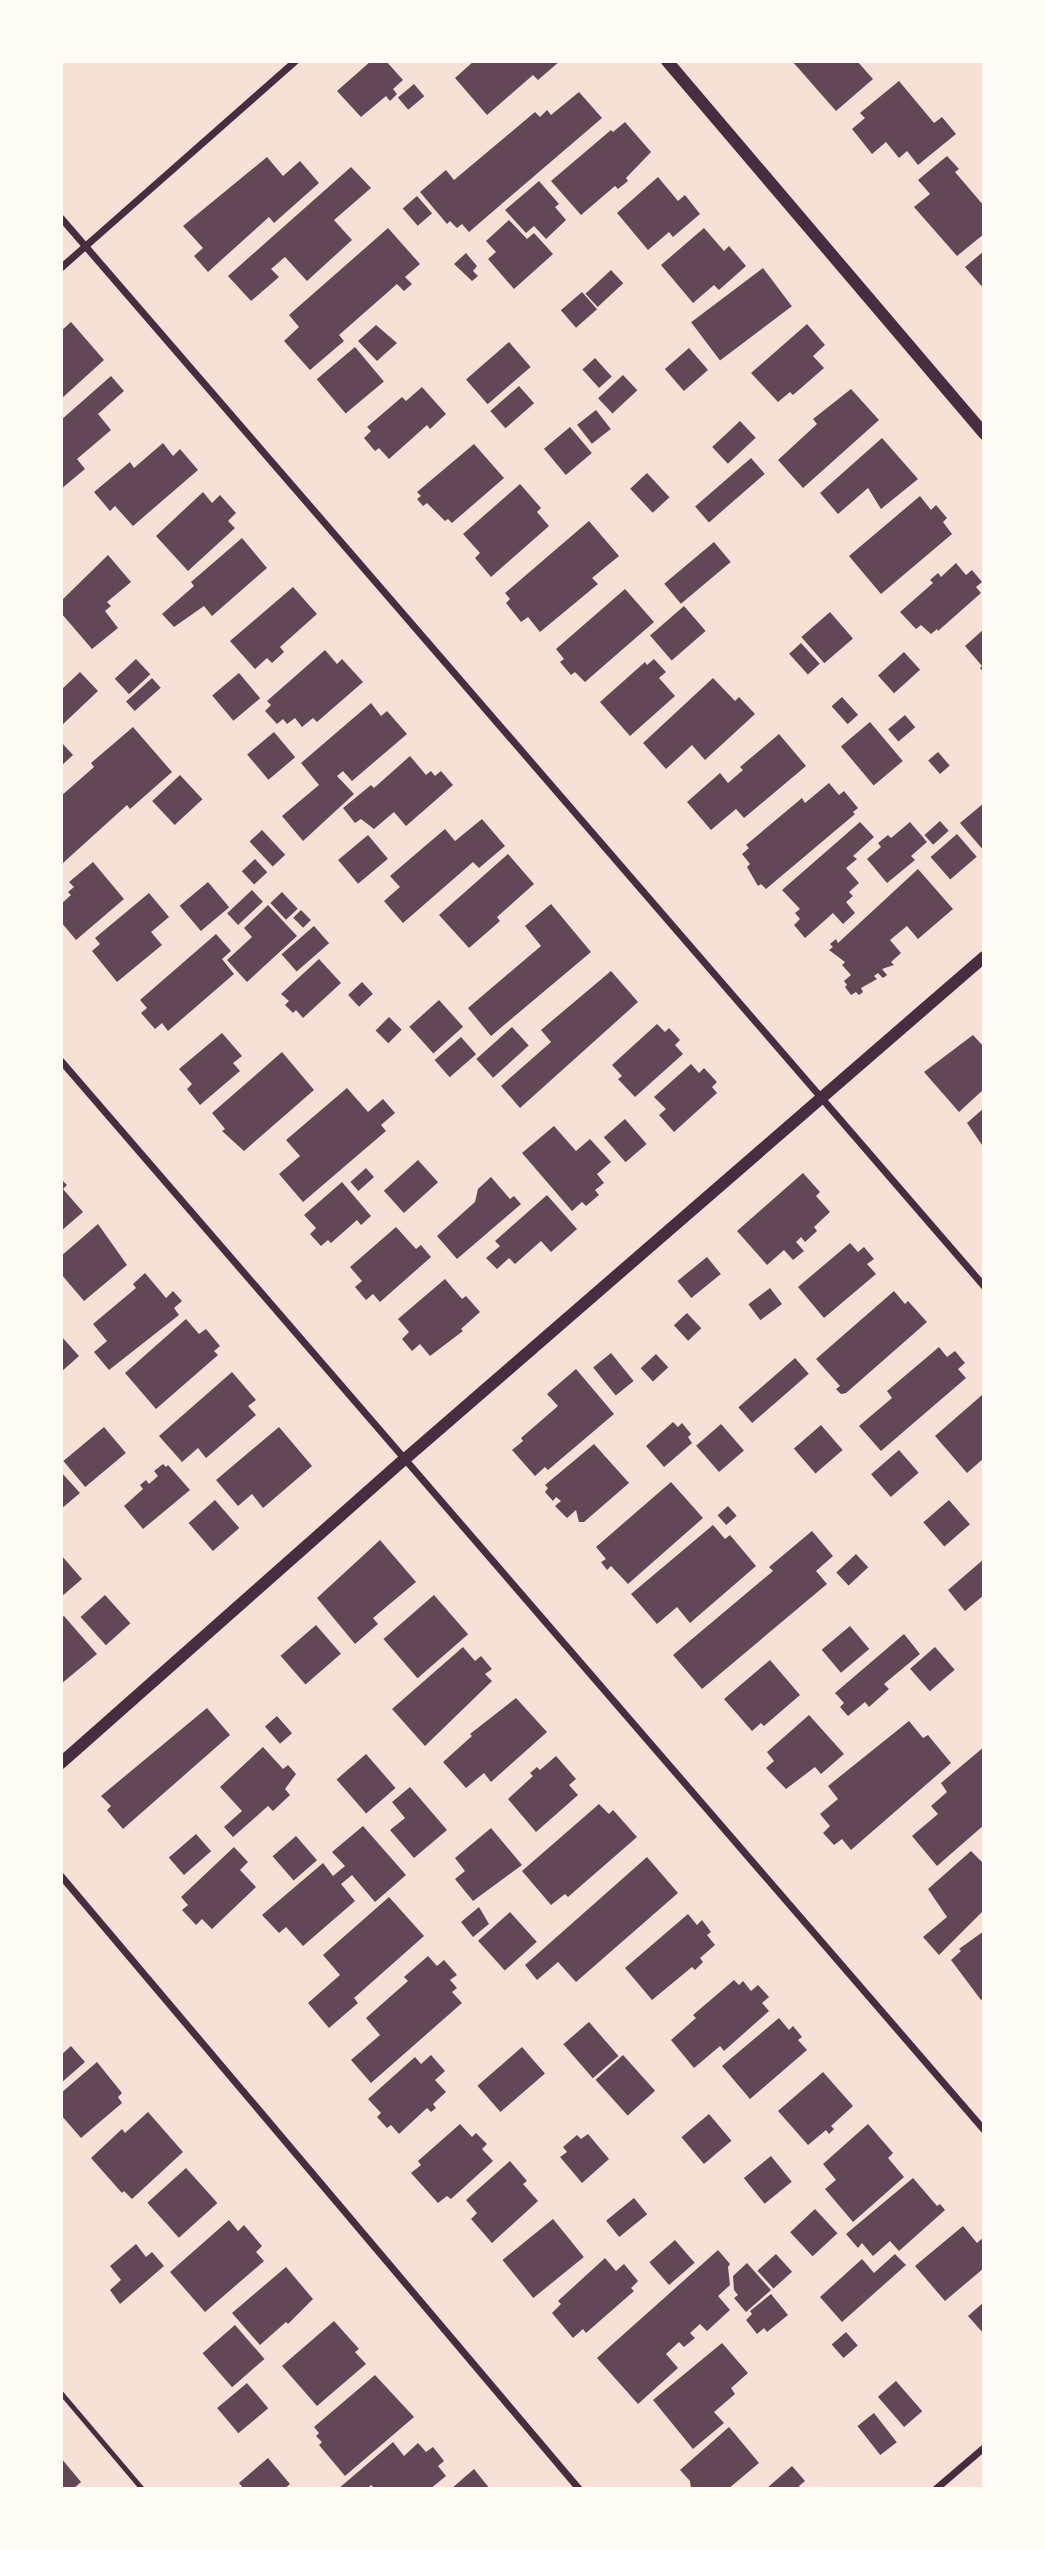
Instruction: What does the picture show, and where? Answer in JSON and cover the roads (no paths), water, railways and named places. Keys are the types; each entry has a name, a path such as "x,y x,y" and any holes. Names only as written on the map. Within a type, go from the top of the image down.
{"street":[{"path":"61,267 295,61"},
{"path":"667,61 984,434"},
{"path":"61,218 824,1097 984,1286"},
{"path":"61,1763 405,1459 984,957"},
{"path":"61,1061 984,2130"},
{"path":"61,1876 579,2489"},
{"path":"935,2489 984,2447"}],"lane":[{"path":"61,2393 142,2489"}]}
